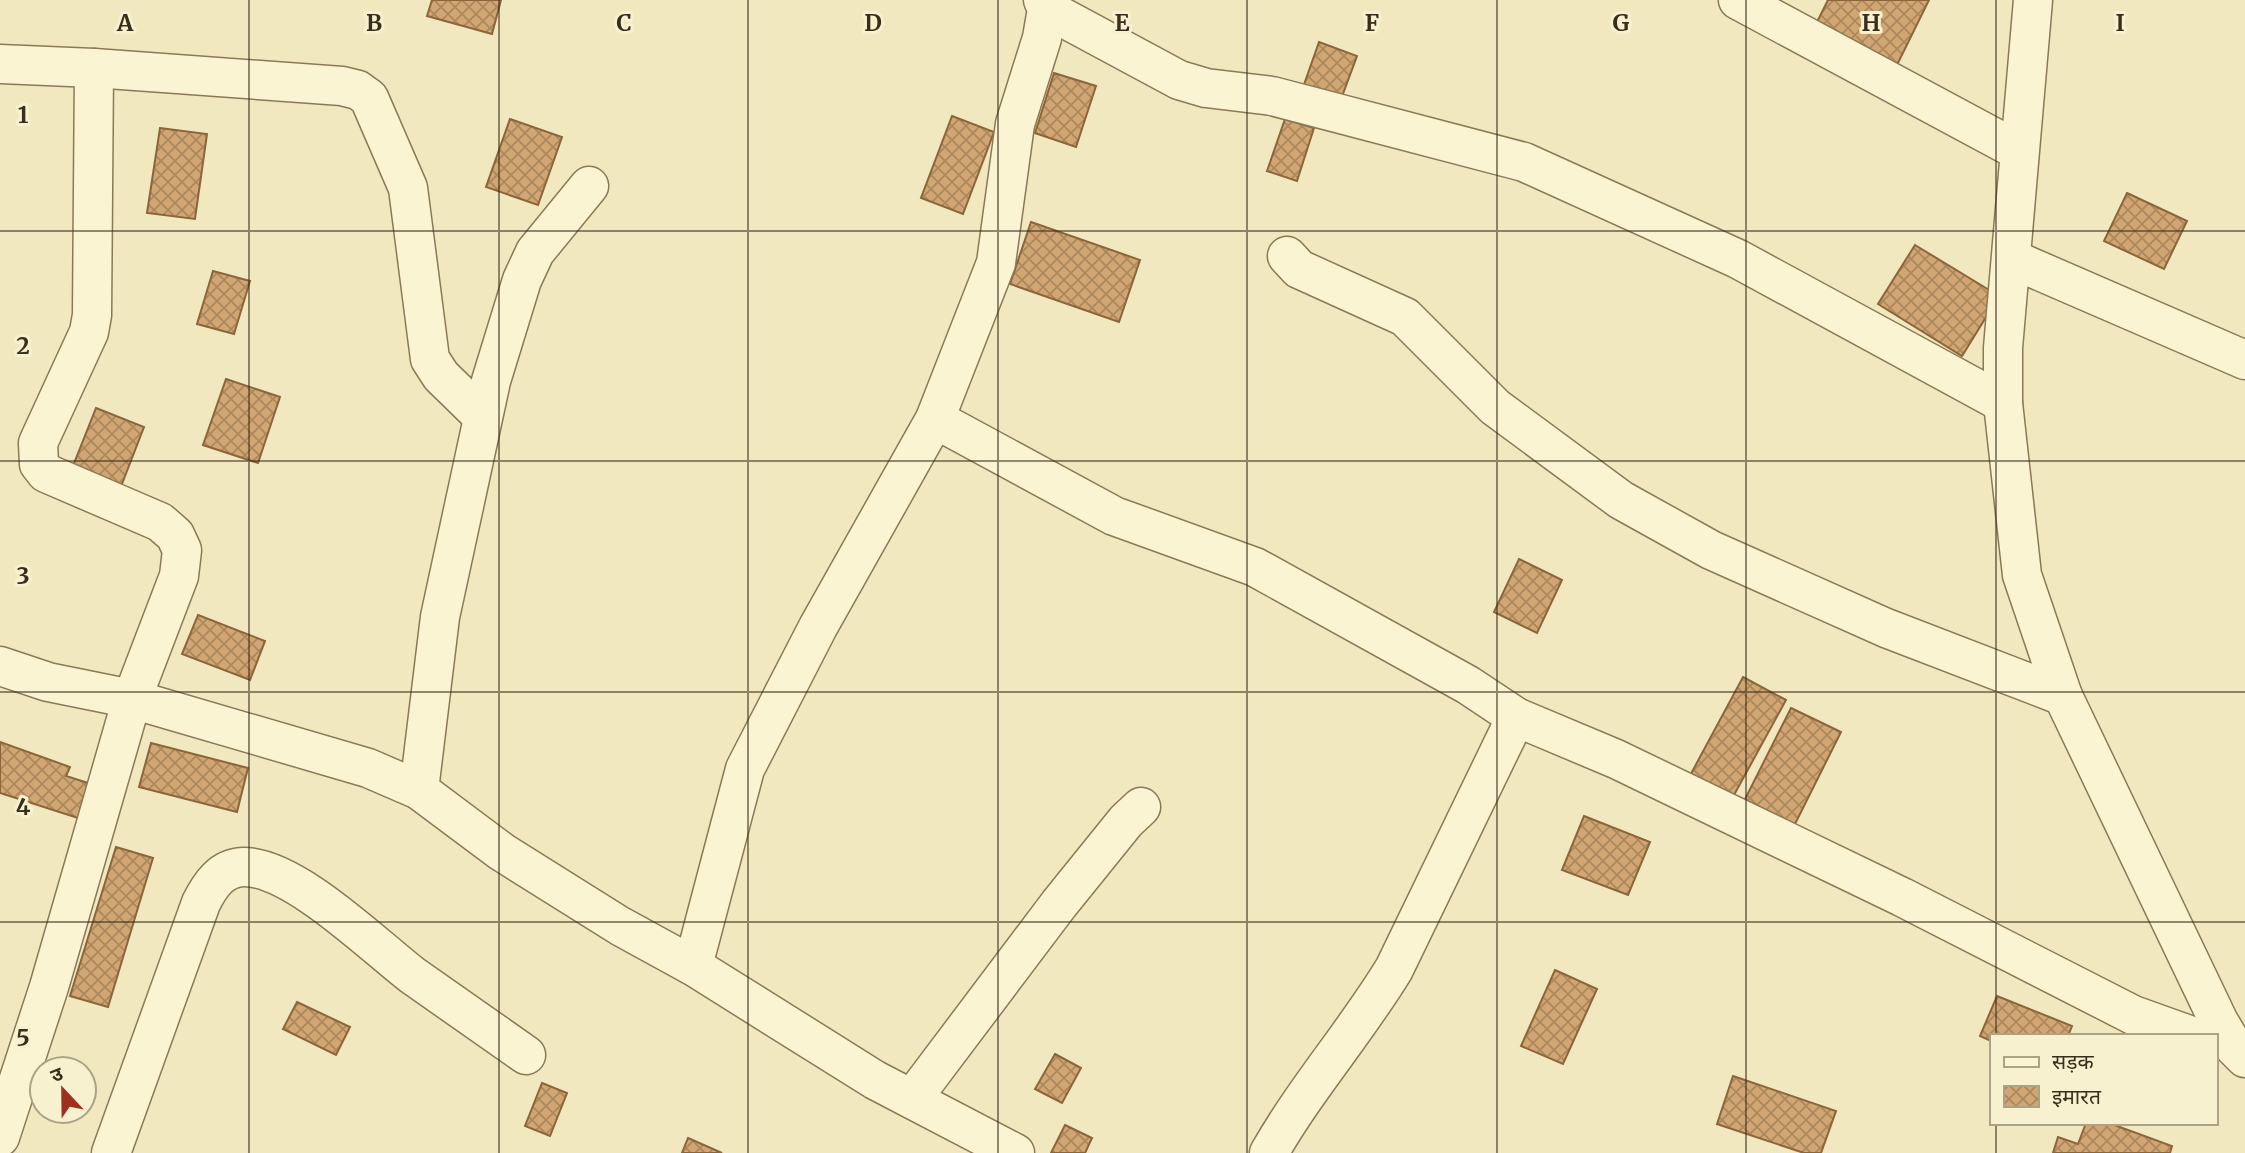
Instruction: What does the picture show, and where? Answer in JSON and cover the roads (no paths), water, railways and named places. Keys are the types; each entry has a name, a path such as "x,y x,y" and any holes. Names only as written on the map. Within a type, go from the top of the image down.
{"street":[{"path":"1738,0 2020,150"},
{"path":"2033,0 2003,348 2003,403 2022,575 2063,696 2231,1049"},
{"path":"693,966 745,769 818,627 935,419 996,263 1015,124 1042,37 1045,4 1179,80 1206,88 1272,96 1524,162 1738,259 2003,403"},
{"path":"0,64 342,86 358,90 369,98 408,188 430,359 441,376 482,416"},
{"path":"0,1137 49,987 132,699 179,576 182,550 175,535 160,522 47,473 39,464 38,443 89,332 92,315 94,68"},
{"path":"419,790 440,617 482,416 522,280 535,252 589,186"},
{"path":"1287,256 1299,269 1405,317 1495,407 1621,500 1711,550 1886,628 2063,696"},
{"path":"2012,259 2245,360"},
{"path":"935,419 1115,516 1255,567 1468,685 1516,717 1616,759 1902,897 2133,1015 2186,1034"},
{"path":"0,666 48,682 132,699 368,768 419,790 502,852 620,926 693,966 875,1080 1015,1153"},
{"path":"1269,1153 1297,1105 1374,1001 1394,969 1516,717"},
{"path":"912,1099 1059,904 1126,821 1141,807"},
{"path":"111,1153 201,903 211,883 225,872 243,867 260,870 319,898 401,966 526,1055"}]}
